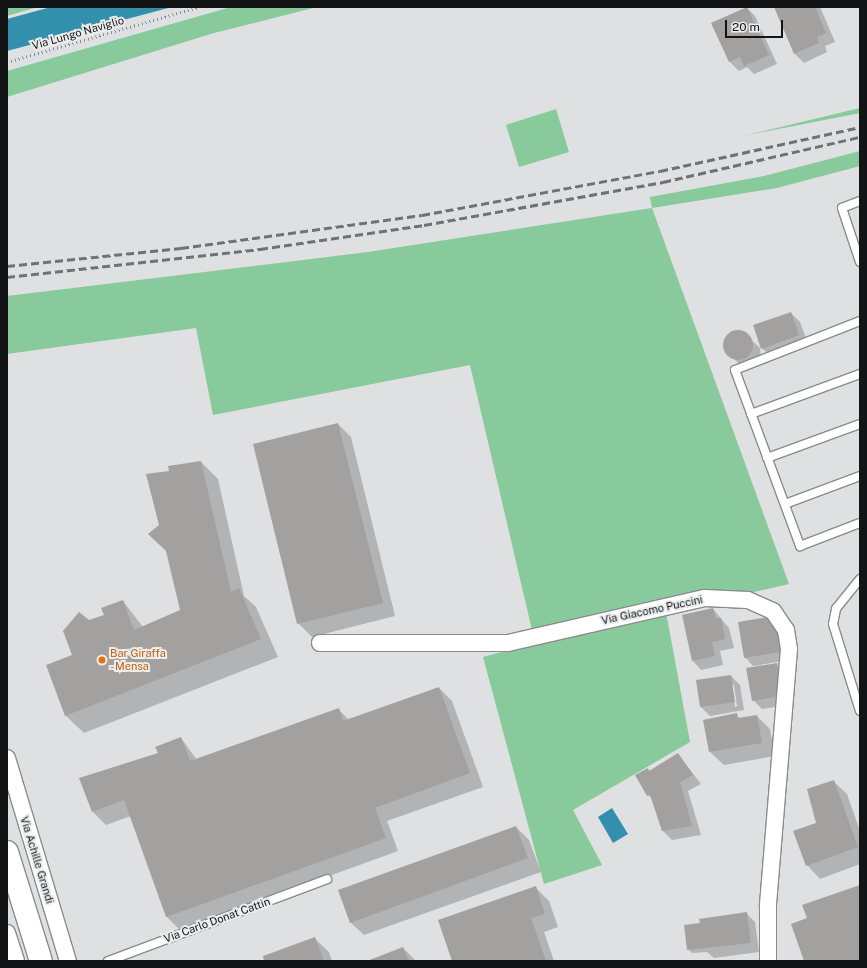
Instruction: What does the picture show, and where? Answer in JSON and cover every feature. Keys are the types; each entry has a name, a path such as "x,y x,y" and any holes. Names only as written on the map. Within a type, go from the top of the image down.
{"main road":[{"path":"7,852 41,961"}],"street":[{"name":"Via Giacomo Puccini","path":"320,643 508,643 705,598 748,600 773,611 786,630 789,658 768,906 768,961"},
{"name":"Via Achille Grandi","path":"7,758 68,961"},
{"path":"7,933 16,961"}],"lane":[{"path":"860,201 842,208 860,262"},
{"path":"860,321 735,370 800,546 860,523"},
{"path":"751,414 860,374"},
{"path":"767,458 860,424"},
{"path":"784,504 860,476"},
{"path":"860,579 845,593 836,609 833,624 860,711"},
{"name":"Via Carlo Donat Cattin","path":"108,961 327,879"}],"path":[{"name":"Via Lungo Naviglio","path":"7,62 199,7"}],"green space":[{"path":"7,7 38,7 7,16"},
{"path":"231,7 317,7 214,33 7,97 7,71"},
{"path":"860,108 860,113 743,136"},
{"path":"556,109 569,152 519,167 506,125"},
{"path":"860,151 860,166 777,188 652,208 650,197 764,176"},
{"path":"652,208 789,584 666,612 690,742 573,810 602,865 544,884 483,657 535,643 470,365 213,415 196,328 7,354 7,296 368,252"}],"water":[{"path":"51,7 172,7 7,51 7,19"},
{"path":"612,808 628,834 613,843 598,817"}],"building":[{"path":"747,7 769,55 744,66 740,57 729,62 711,23"},
{"path":"774,7 815,7 826,33 817,37 819,43 794,54"},
{"path":"791,312 799,335 761,349 753,325"},
{"path":"738,330 744,331 752,339 752,351 744,359 738,360 732,359 724,351 723,345 724,339 732,331"},
{"path":"338,423 383,603 297,624 253,444"},
{"path":"201,461 231,592 239,588 261,639 65,716 46,665 72,655 63,631 79,612 89,620 104,615 101,608 123,600 134,630 180,610 166,551 148,534 159,525 146,474 169,471 168,466"},
{"path":"713,608 716,619 721,618 725,639 712,642 715,656 692,661 682,615"},
{"path":"775,616 781,652 744,658 738,622"},
{"path":"777,663 782,696 752,701 746,668"},
{"path":"731,675 735,702 700,707 696,680"},
{"path":"439,687 470,773 375,808 386,838 166,917 124,800 92,812 79,778 158,753 155,747 181,737 190,761 339,708 343,721"},
{"path":"737,713 738,718 757,715 762,743 709,752 703,720"},
{"path":"678,753 693,775 680,782 692,826 662,831 650,795 647,796 635,775 648,768 649,771"},
{"path":"834,780 858,847 806,866 793,831 816,823 807,789"},
{"path":"516,826 528,858 350,923 338,890"},
{"path":"860,885 860,961 804,961 791,924 807,918 802,905"},
{"path":"536,886 545,914 531,918 546,961 452,961 438,920"},
{"path":"747,912 751,943 687,950 684,925 700,923 699,919"},
{"path":"315,937 324,961 264,961 263,956"},
{"path":"403,947 409,961 367,961"}],"railway":[{"path":"7,266 181,248 422,215 660,171 860,127"},
{"path":"7,277 260,249 424,225 663,182 860,137"}],"place":[{"name":"Bar Giraffa - Mensa","path":"102,660"}]}
